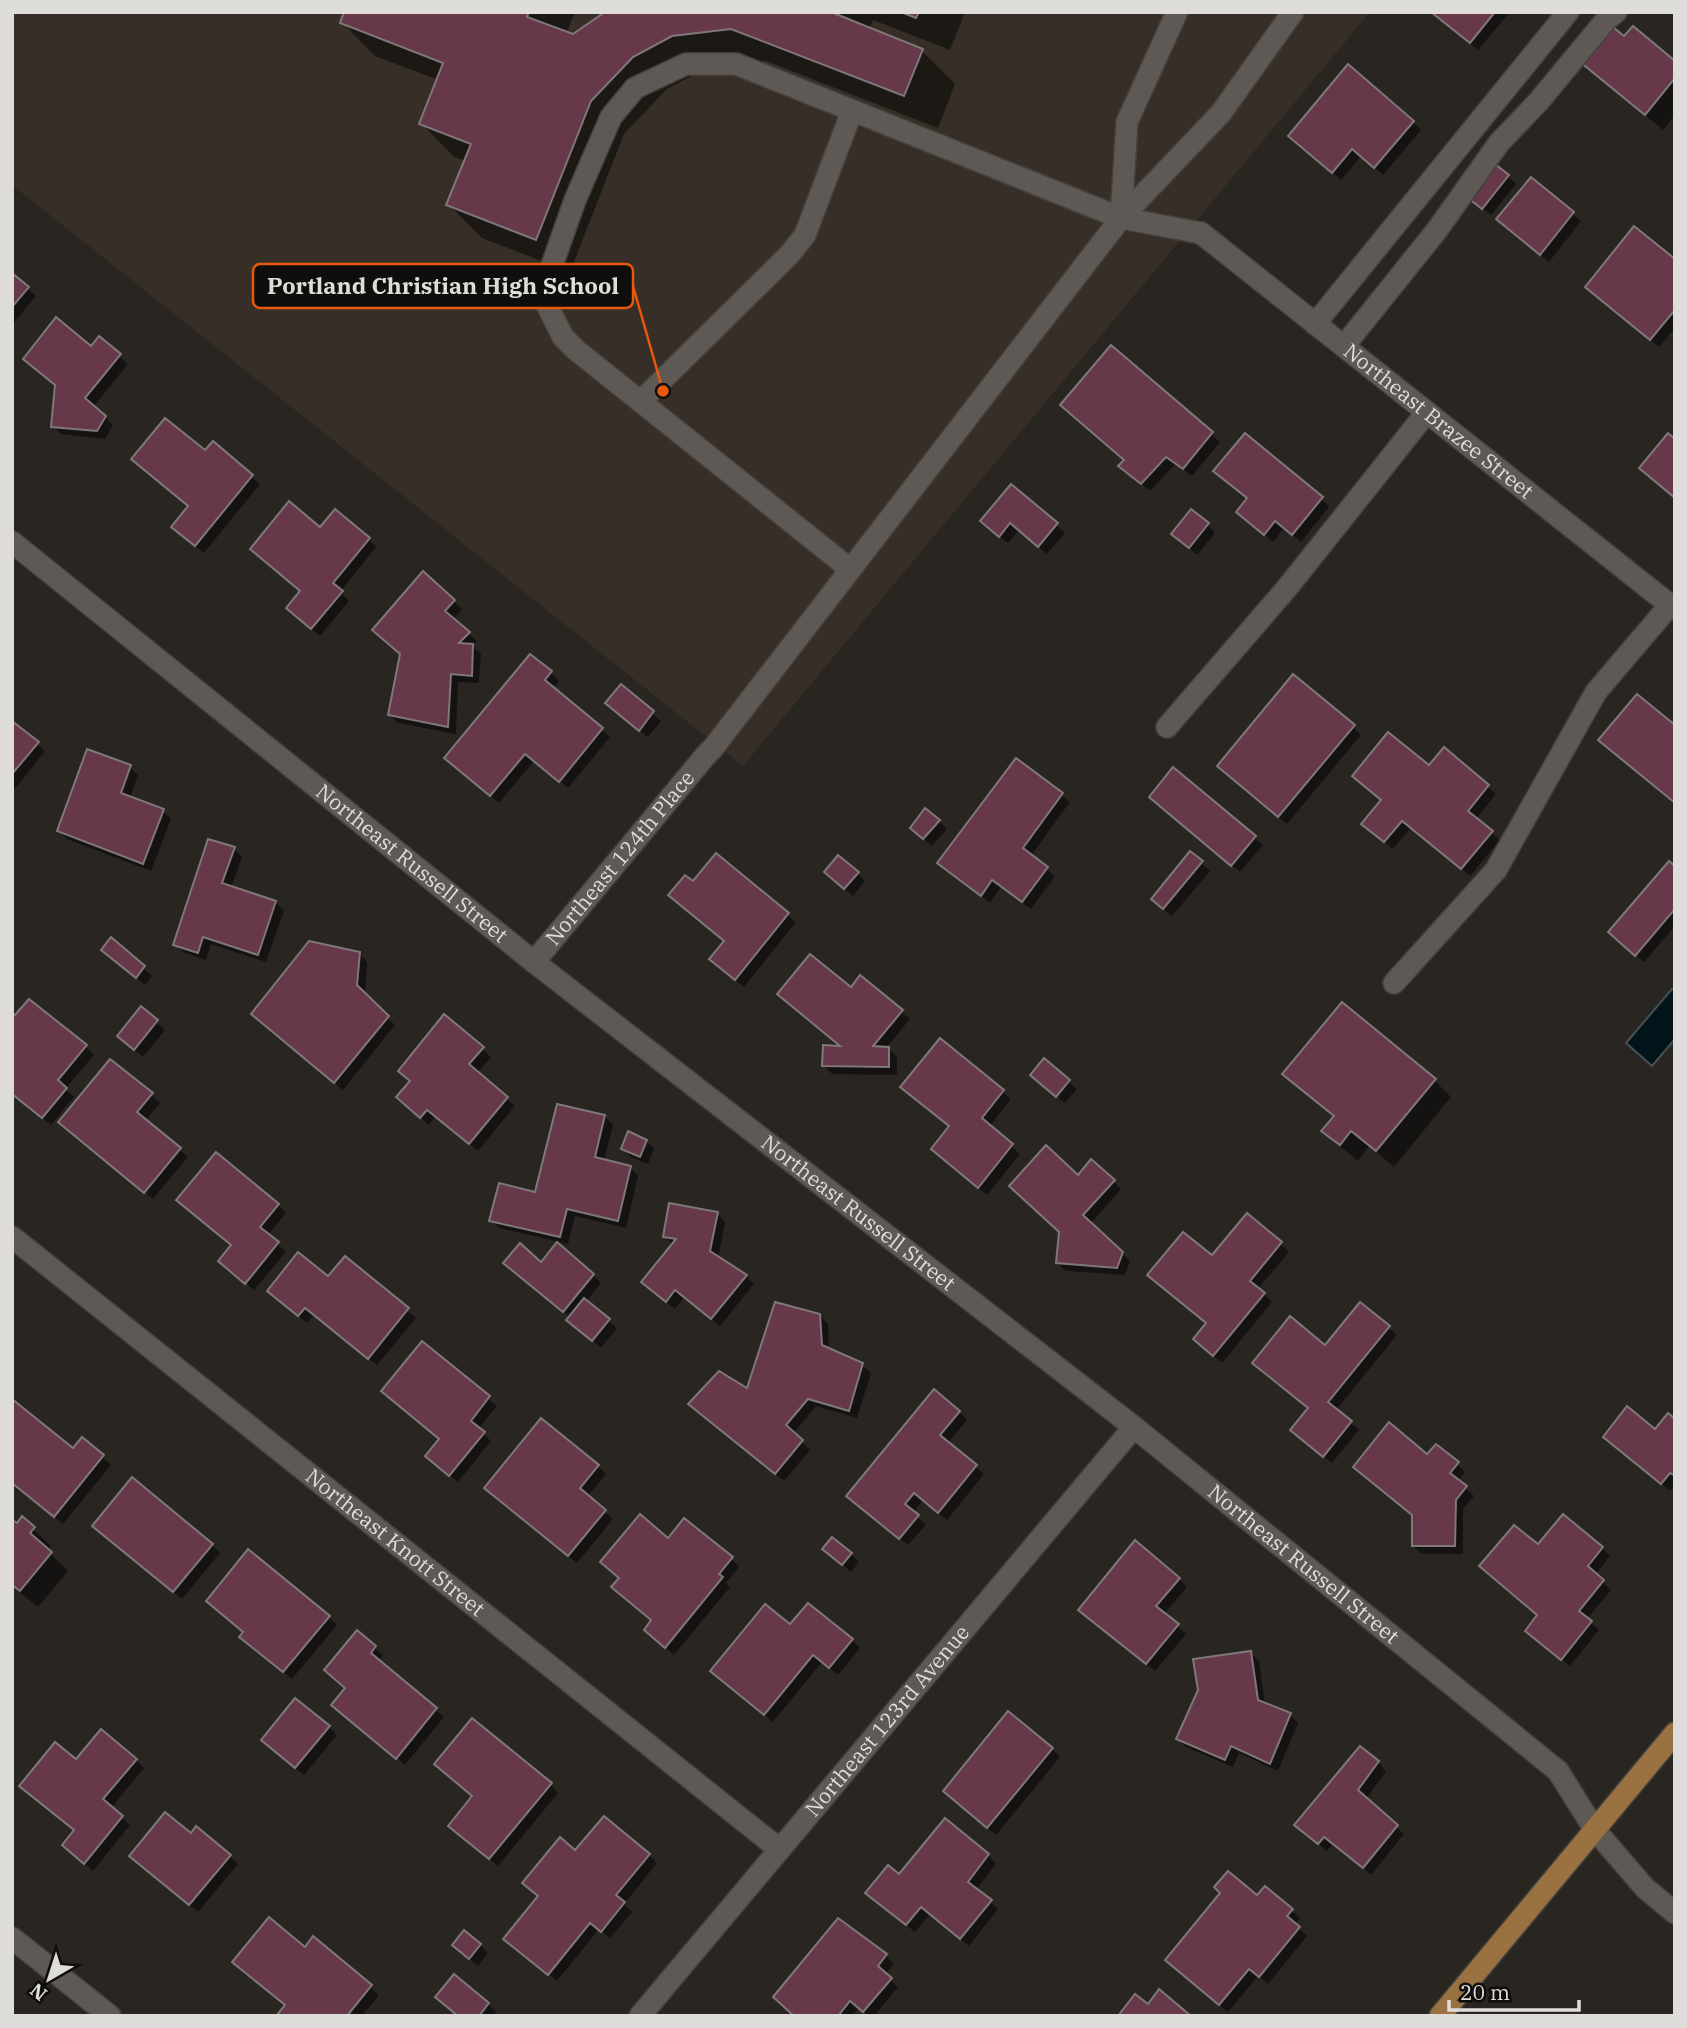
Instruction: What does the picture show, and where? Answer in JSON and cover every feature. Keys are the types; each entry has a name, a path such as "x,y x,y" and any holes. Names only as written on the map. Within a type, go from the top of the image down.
{"main road":[{"path":"1440,2016 1675,1733"}],"street":[{"path":"850,569 563,337 547,305 550,271 575,200 611,117 635,88 686,64 736,64 1121,218 1128,122 1177,12"},
{"name":"Northeast 124th Place","path":"534,962 706,755 1121,218 1221,113 1293,12"},
{"path":"1315,324 1568,12"},
{"path":"1344,346 1437,230 1499,143 1539,102 1606,20 1616,12"},
{"path":"641,401 789,255 805,235 852,111"},
{"name":"Northeast Brazee Street","path":"1121,218 1201,233 1672,607"},
{"path":"1167,727 1287,588 1427,412"},
{"name":"Northeast Russell Street","path":"12,542 534,962 1134,1427 1559,1772 1595,1830 1645,1888 1675,1913"},
{"path":"1394,983 1496,870 1596,691 1672,607"},
{"name":"Northeast Knott Street","path":"12,1237 779,1849"},
{"name":"Northeast 123rd Avenue","path":"640,2016 1134,1427"},
{"path":"12,1938 110,2016"}],"shaded area":[{"path":"12,12 1370,12 743,766 12,185"},
{"path":"1672,989 1675,991 1675,1039 1652,1066 1626,1043"}],"building":[{"path":"344,12 529,12 527,17 573,34 605,12 831,12 923,49 904,96 731,29 672,36 633,57 591,101 536,240 446,205 471,144 419,124 443,63 340,23"},
{"path":"901,12 919,12 916,18"},
{"path":"1431,12 1495,12 1470,43"},
{"path":"1609,24 1624,36 1633,26 1675,61 1675,78 1645,115 1579,61"},
{"path":"1348,64 1414,121 1374,168 1352,149 1332,173 1288,136"},
{"path":"1495,164 1509,175 1482,209 1467,197"},
{"path":"1531,177 1574,212 1540,255 1496,219"},
{"path":"1634,226 1675,259 1675,310 1650,340 1585,287"},
{"path":"12,273 29,287 12,307"},
{"path":"56,317 91,346 99,336 121,354 85,398 106,416 97,431 51,427 55,385 23,359"},
{"path":"1111,345 1213,432 1183,469 1166,457 1141,484 1118,466 1124,460 1060,405"},
{"path":"165,418 205,450 213,441 253,475 195,546 171,527 188,506 131,459"},
{"path":"1245,433 1323,497 1292,535 1275,521 1264,535 1236,512 1247,498 1213,471"},
{"path":"1668,433 1675,439 1675,498 1639,468"},
{"path":"1011,484 1058,523 1038,547 1010,523 999,537 980,521"},
{"path":"289,501 320,527 335,509 370,538 333,583 343,591 311,629 286,608 300,591 250,549"},
{"path":"1191,509 1209,523 1189,548 1171,534"},
{"path":"423,571 455,600 445,611 470,632 459,643 473,644 472,676 451,674 448,727 388,715 400,654 372,630"},
{"path":"530,654 552,671 545,680 603,728 559,782 525,754 490,796 444,758"},
{"path":"1293,674 1355,725 1278,817 1217,766"},
{"path":"621,684 654,711 639,731 605,703"},
{"path":"1637,694 1675,725 1675,803 1598,740"},
{"path":"12,721 39,742 12,774"},
{"path":"1388,732 1429,765 1444,747 1489,785 1468,811 1493,831 1461,869 1402,821 1384,842 1361,824 1381,800 1352,776"},
{"path":"87,749 131,765 121,793 164,809 143,864 57,831"},
{"path":"1016,758 1063,793 1023,848 1048,867 1022,902 992,880 981,896 937,863"},
{"path":"1173,767 1256,836 1231,866 1149,797"},
{"path":"925,808 940,820 923,839 910,828"},
{"path":"208,839 235,847 222,883 276,901 258,955 203,937 198,953 173,945"},
{"path":"1190,851 1203,861 1163,909 1151,899"},
{"path":"716,853 789,913 735,980 709,959 724,941 668,895 685,875 693,881"},
{"path":"838,855 859,872 844,889 824,872"},
{"path":"1669,861 1675,866 1675,909 1635,956 1608,932"},
{"path":"111,937 145,966 136,978 101,950"},
{"path":"309,941 360,952 357,985 389,1016 334,1083 251,1014"},
{"path":"810,954 851,987 860,975 903,1010 873,1046 889,1047 889,1067 822,1066 823,1045 840,1046 777,994"},
{"path":"29,999 87,1045 58,1080 67,1088 42,1118 12,1094 12,1013 15,1015"},
{"path":"1342,1002 1436,1079 1376,1151 1351,1131 1340,1145 1321,1131 1334,1116 1282,1074"},
{"path":"141,1006 158,1020 134,1050 117,1036"},
{"path":"444,1014 484,1047 469,1064 508,1097 469,1144 427,1110 420,1118 396,1097 410,1081 398,1071"},
{"path":"940,1038 1004,1090 982,1118 1013,1144 978,1188 931,1149 949,1126 900,1087"},
{"path":"1044,1058 1070,1080 1056,1097 1030,1075"},
{"path":"110,1059 153,1093 137,1112 181,1148 144,1193 58,1122"},
{"path":"557,1104 605,1115 595,1157 631,1166 618,1221 567,1209 560,1237 489,1221 499,1183 535,1192"},
{"path":"628,1131 647,1140 640,1157 621,1149"},
{"path":"1046,1145 1078,1175 1091,1159 1115,1180 1083,1215 1123,1252 1117,1268 1056,1263 1059,1232 1009,1186"},
{"path":"216,1152 279,1204 260,1227 279,1242 245,1284 218,1261 231,1245 176,1200"},
{"path":"669,1203 718,1212 710,1251 747,1275 711,1319 675,1290 666,1302 641,1282 676,1239 663,1237"},
{"path":"1247,1213 1282,1242 1250,1281 1265,1293 1213,1356 1193,1339 1206,1323 1147,1275 1183,1232 1212,1255"},
{"path":"557,1242 594,1274 563,1312 503,1263 520,1243 541,1262"},
{"path":"298,1252 328,1276 345,1256 409,1308 368,1359 305,1308 298,1316 267,1291"},
{"path":"584,1298 610,1319 592,1341 566,1320"},
{"path":"775,1302 820,1314 822,1345 863,1363 849,1411 808,1399 786,1425 803,1440 775,1474 688,1404 719,1371 747,1388"},
{"path":"1360,1302 1390,1326 1328,1402 1352,1421 1323,1457 1290,1430 1308,1408 1252,1363 1290,1316 1325,1345"},
{"path":"422,1341 490,1396 471,1421 485,1432 449,1476 425,1456 439,1439 381,1391"},
{"path":"934,1389 960,1411 940,1435 977,1465 938,1513 914,1493 905,1504 919,1515 899,1539 846,1496"},
{"path":"12,1399 73,1448 82,1437 104,1455 54,1517 12,1483"},
{"path":"1627,1406 1655,1429 1668,1413 1675,1419 1675,1476 1670,1473 1661,1484 1603,1437"},
{"path":"541,1418 599,1465 580,1488 606,1510 568,1556 484,1488"},
{"path":"1389,1422 1427,1454 1436,1444 1459,1462 1450,1473 1467,1486 1456,1500 1455,1546 1412,1546 1412,1515 1353,1467"},
{"path":"132,1477 213,1544 173,1592 92,1526"},
{"path":"640,1514 668,1538 684,1518 733,1557 719,1574 723,1577 665,1648 644,1630 651,1620 611,1587 619,1578 600,1562"},
{"path":"1563,1514 1603,1547 1588,1566 1604,1580 1579,1611 1592,1621 1561,1660 1525,1631 1537,1615 1479,1566 1514,1525 1538,1544"},
{"path":"22,1516 35,1527 30,1533 52,1552 20,1591 12,1585 12,1520 17,1523"},
{"path":"832,1537 852,1553 842,1565 822,1549"},
{"path":"1135,1540 1180,1578 1156,1606 1179,1624 1146,1664 1078,1610"},
{"path":"248,1549 330,1616 283,1672 239,1637 243,1632 206,1601"},
{"path":"808,1603 853,1639 829,1668 813,1655 764,1715 710,1671 765,1604 790,1624"},
{"path":"357,1630 376,1646 371,1653 437,1708 396,1759 331,1705 345,1688 324,1670"},
{"path":"1251,1651 1258,1700 1291,1713 1270,1764 1231,1746 1225,1760 1176,1739 1198,1690 1193,1659"},
{"path":"295,1698 330,1726 295,1768 261,1740"},
{"path":"1008,1711 1053,1748 987,1828 943,1791"},
{"path":"472,1718 552,1783 489,1859 448,1826 472,1796 434,1764"},
{"path":"101,1729 137,1759 103,1799 123,1816 84,1864 62,1845 74,1830 19,1786 55,1742 76,1759"},
{"path":"1360,1746 1379,1761 1358,1790 1398,1825 1363,1868 1324,1837 1318,1844 1294,1825"},
{"path":"165,1812 191,1833 196,1826 231,1855 189,1905 129,1856"},
{"path":"604,1816 650,1854 616,1895 625,1902 601,1932 590,1923 548,1975 503,1939 538,1896 522,1883 560,1837 575,1850"},
{"path":"945,1818 989,1854 968,1882 992,1900 960,1939 921,1907 906,1925 865,1893 888,1865 899,1874"},
{"path":"1228,1871 1257,1895 1265,1886 1293,1909 1287,1916 1300,1927 1259,1977 1249,1969 1219,2005 1165,1960 1220,1893 1214,1887"},
{"path":"269,1917 305,1947 313,1936 372,1985 347,2016 276,2016 285,2005 232,1962"},
{"path":"838,1918 887,1954 878,1966 892,1978 863,2012 850,2001 838,2016 794,2016 773,1997"},
{"path":"464,1930 481,1944 469,1959 452,1945"},
{"path":"454,1974 489,2003 479,2016 458,2016 435,1997"},
{"path":"1159,1989 1191,2016 1118,2016 1135,1994 1148,2004"}],"place":[{"name":"Portland Christian High School","path":"663,391"}]}
